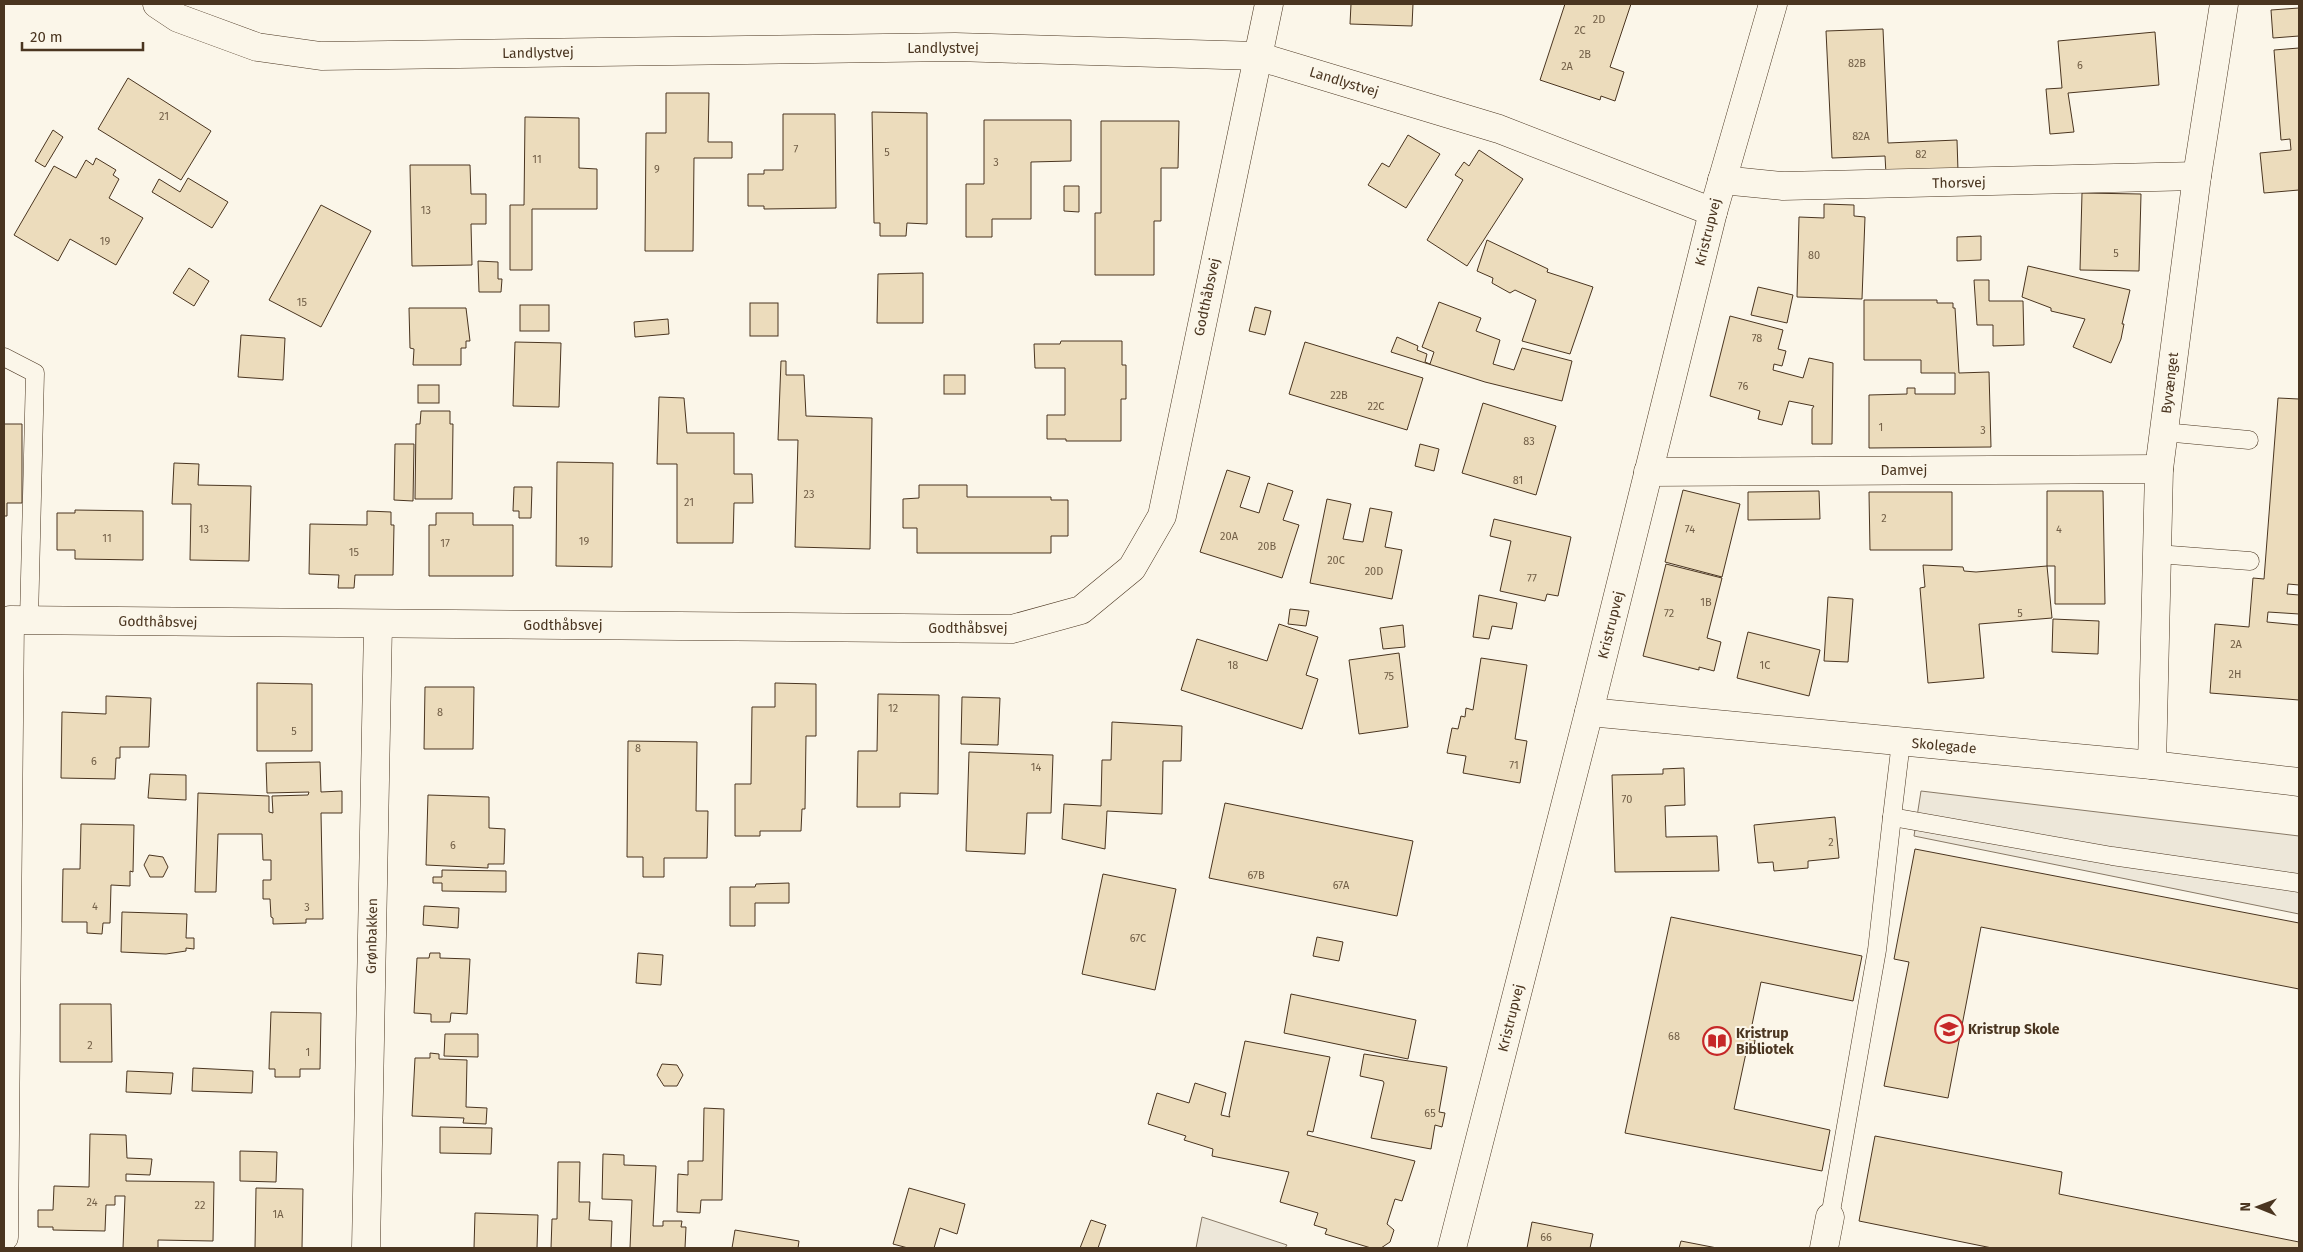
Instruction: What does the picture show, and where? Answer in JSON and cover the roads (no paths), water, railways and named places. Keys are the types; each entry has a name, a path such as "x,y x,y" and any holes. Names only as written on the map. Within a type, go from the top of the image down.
{"street":[{"name":"Landlystvej","path":"156,4 178,18 257,47 321,56 955,48 1257,56 1499,129 1713,212"},
{"name":"Godthåbsvej","path":"4,1236 10,620 1012,629 1081,610 1132,568 1162,516 1257,56 1270,4"},
{"name":"Kristrupvej","path":"1452,1248 1589,712 1713,212 1773,4"},
{"name":"Byvænget","path":"2152,764 2159,469 2197,176 2224,4"},
{"name":"Thorsvej","path":"1722,180 1783,186 2197,176"},
{"name":"Damvej","path":"1648,472 2159,469"},
{"name":"Grønbakken","path":"366,1248 378,624"},
{"name":"Skolegade","path":"1589,712 2152,764 2299,782"},
{"path":"1824,1248 1830,1217"}],"lane":[{"path":"4,357 35,373 28,620"},
{"path":"2164,432 2249,440"},
{"path":"2157,554 2250,561"},
{"path":"1830,1217 1877,950 1901,742"},
{"path":"1892,817 2112,856 2299,883"}],"place":[{"name":"Kristrup Skole","path":"1949,1029"},
{"name":"Kristrup Bibliotek","path":"1717,1041"}]}
